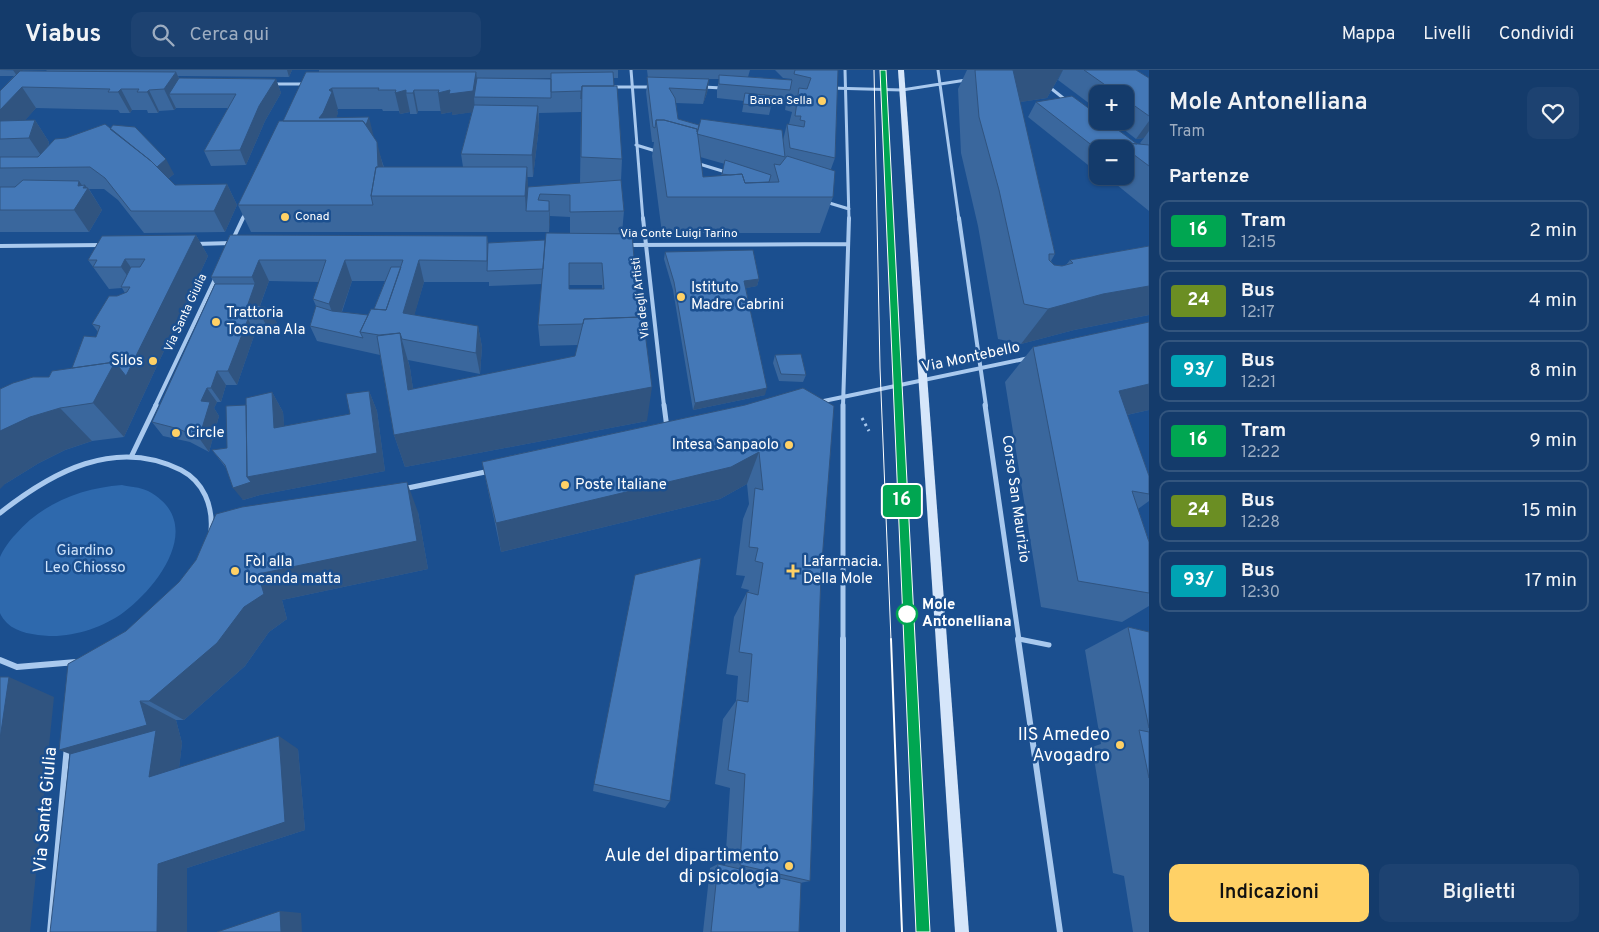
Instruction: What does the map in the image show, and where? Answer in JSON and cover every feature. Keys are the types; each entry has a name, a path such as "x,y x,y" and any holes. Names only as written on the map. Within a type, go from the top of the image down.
{"main road":[{"path":"901,70 962,932"}],"street":[{"name":"Via degli Artisti","path":"631,70 645,245 668,434"},
{"path":"843,932 843,398 849,209 845,70"},
{"name":"Corso San Maurizio","path":"938,70 1060,932"},
{"path":"300,89 305,78"},
{"path":"828,88 902,90 974,79"},
{"path":"1043,83 1072,105"},
{"path":"264,85 315,84"},
{"path":"600,87 655,87"},
{"path":"694,87 723,88"},
{"path":"636,145 668,155"},
{"path":"687,160 735,175"},
{"path":"820,200 849,209"},
{"path":"227,251 247,207"},
{"path":"187,244 238,244"},
{"name":"Via Conte Luigi Tarino","path":"619,245 848,244"},
{"path":"0,246 108,245"},
{"name":"Via Santa Giulia","path":"132,455 217,273"},
{"name":"Via Montebello","path":"810,404 1039,356"},
{"path":"0,512 24,493 58,473 93,461 132,455 175,465 193,477 206,494 210,508 211,535"},
{"path":"395,490 492,470"},
{"path":"212,528 221,526"},
{"path":"0,660 17,667 83,661 78,670"},
{"name":"Via Santa Giulia","path":"50,932 67,741"}],"lane":[{"path":"1019,639 1050,646"}],"path":[{"path":"858,411 869,430"}],"green space":[{"name":"Giardino Leo Chiosso","path":"122,485 148,491 165,504 174,519 175,536 171,553 163,570 151,586 124,612 107,622 78,633 59,636 38,635 26,633 11,626 0,613 0,557 11,540 37,514 64,499 92,490"}],"building":[{"path":"795,70 838,70 835,158 790,148 787,124 804,127 805,121 800,120 801,116 795,116 799,88 807,89 811,78 794,74"},
{"path":"975,70 1013,70 1055,254 1049,254 1049,260 1054,265 1062,266 1073,263 1070,260 1149,246 1149,286 1103,294 1048,309 1024,304 999,190 979,117"},
{"path":"1084,70 1136,70 1149,78 1149,116 1134,105 1134,85 1105,85"},
{"path":"20,71 176,72 164,89 149,90 147,92 137,92 139,89 121,89 118,92 108,92 110,89 22,87 0,110 0,91"},
{"path":"306,72 476,72 473,91 449,94 450,90 438,93 439,90 414,90 413,93 406,93 406,90 395,93 396,90 378,90 379,88 332,88 329,90 332,92 319,118 369,117 366,125 363,121 283,121"},
{"path":"613,72 614,86 582,86 581,99 581,91 551,92 551,73"},
{"path":"719,75 792,80 790,90 719,84"},
{"path":"647,77 709,79 706,90 669,88 675,98 678,119 699,125 697,132 697,129 664,120 656,120 655,128 653,127"},
{"path":"179,78 276,79 259,106 240,150 204,151 236,94 169,94"},
{"path":"477,78 551,79 551,98 474,97"},
{"path":"582,86 617,86 622,159 581,157"},
{"path":"745,93 774,96 771,107 743,104"},
{"path":"1072,96 1089,108 1089,130 1118,130 1132,140 1089,140 1089,143 1036,102"},
{"path":"474,105 538,106 532,155 461,154"},
{"path":"701,119 782,130 785,157 697,134"},
{"path":"35,120 29,138 0,139 0,121"},
{"path":"656,120 664,120 697,129 703,177 742,174 745,183 779,182 774,164 780,165 787,156 835,171 833,197 667,197"},
{"path":"279,121 363,121 377,142 378,167 376,167 371,196 373,205 238,205"},
{"path":"105,124 151,161 175,185 227,184 214,211 131,211 105,178 90,167 0,168 0,157 38,157 55,139 66,138"},
{"path":"113,125 135,127 166,159 157,167 110,129"},
{"path":"1134,144 1149,145 1149,166 1134,155"},
{"path":"725,160 771,175 769,182 745,183 742,174 722,174"},
{"path":"376,167 527,167 525,196 371,196"},
{"path":"23,180 79,181 78,186 85,185 83,188 88,188 74,210 0,210 0,187 15,187"},
{"path":"621,180 624,211 570,212 570,195 540,194 538,200 549,201 549,211 526,211 528,187"},
{"path":"546,233 632,234 639,317 584,319 583,324 538,325","holes":["569,263 602,263 604,289 569,289"]},
{"path":"196,235 126,376 115,362 72,368 84,336 96,337 100,326 92,324 109,296 117,296 127,292 130,287 121,287 131,267 140,267 145,259 125,259 121,267 93,267 97,260 88,260 102,236"},
{"path":"230,235 487,236 487,261 419,260 403,313 478,326 476,353 402,339 400,333 379,335 360,332 371,309 386,310 403,260 345,260 329,304 313,299 326,260 259,260 252,277 211,277"},
{"path":"545,240 543,269 487,271 488,243"},
{"path":"753,250 759,279 744,281 767,388 695,403 674,282 665,252"},
{"path":"391,267 401,267 386,310 374,309"},
{"path":"215,284 255,284 248,304 270,308 263,319 248,319 228,371 217,371 211,388 207,388 201,401 210,402 199,438 179,429 152,422"},
{"path":"316,306 332,311 368,315 360,332 363,338 310,326"},
{"path":"643,317 652,387 394,435 377,336 400,333 408,390 575,356 584,319"},
{"path":"1149,322 1149,384 1119,391 1149,476 1149,494 1132,491 1149,542 1149,593 1078,581 1033,347"},
{"path":"801,354 806,375 781,374 775,355"},
{"path":"115,362 93,403 60,408 30,417 0,431 0,389 33,377 49,377 52,371"},
{"path":"803,388 834,406 821,574 810,881 740,865 745,774 728,770 737,700 748,702 752,654 739,652 747,592 758,595 763,563 755,561 758,548 749,547 755,488 763,490 759,452 731,467 496,523 482,462 745,405"},
{"path":"369,391 377,453 247,477 246,398 272,392 274,428 350,414 346,394"},
{"path":"246,405 247,477 251,482 233,488 225,465 212,450 227,448 226,406"},
{"path":"407,482 417,541 258,574 264,594 244,607 217,643 149,701 140,701 147,725 59,750 68,664 126,631 179,582 196,560 216,514 242,507"},
{"path":"701,558 670,801 594,784 635,575"},
{"path":"1128,627 1149,632 1149,728"},
{"path":"0,677 9,677 0,739"},
{"path":"156,730 149,777 279,736 285,822 158,864 157,932 50,932 70,754"},
{"path":"1139,730 1149,732 1149,778"},
{"path":"718,864 801,883 799,932 711,932"},
{"path":"280,911 281,932 217,932"}],"tram line":[{"path":"874,70 880,368 891,640"},
{"path":"883,70 909,640"},
{"name":"16","path":"883,70 882,90 899,375 898,424 923,932"},
{"path":"891,639 902,932"},
{"path":"909,639 923,932"}],"place":[{"name":"Banca Sella","path":"822,101"},
{"name":"Conad","path":"285,217"},
{"name":"Istituto Madre Cabrini","path":"681,297"},
{"name":"Trattoria Toscana Ala","path":"216,322"},
{"name":"Silos","path":"153,361"},
{"name":"Circle","path":"176,433"},
{"name":"Intesa Sanpaolo","path":"789,445"},
{"name":"Poste Italiane","path":"565,485"},
{"name":"Fòl alla locanda matta","path":"235,571"},
{"name":"Lafarmacia. Della Mole","path":"793,571"},
{"name":"Mole Antonelliana","path":"907,614"},
{"name":"IIS Amedeo Avogadro","path":"1120,745"},
{"name":"Aule del dipartimento di psicologia","path":"789,866"}]}
